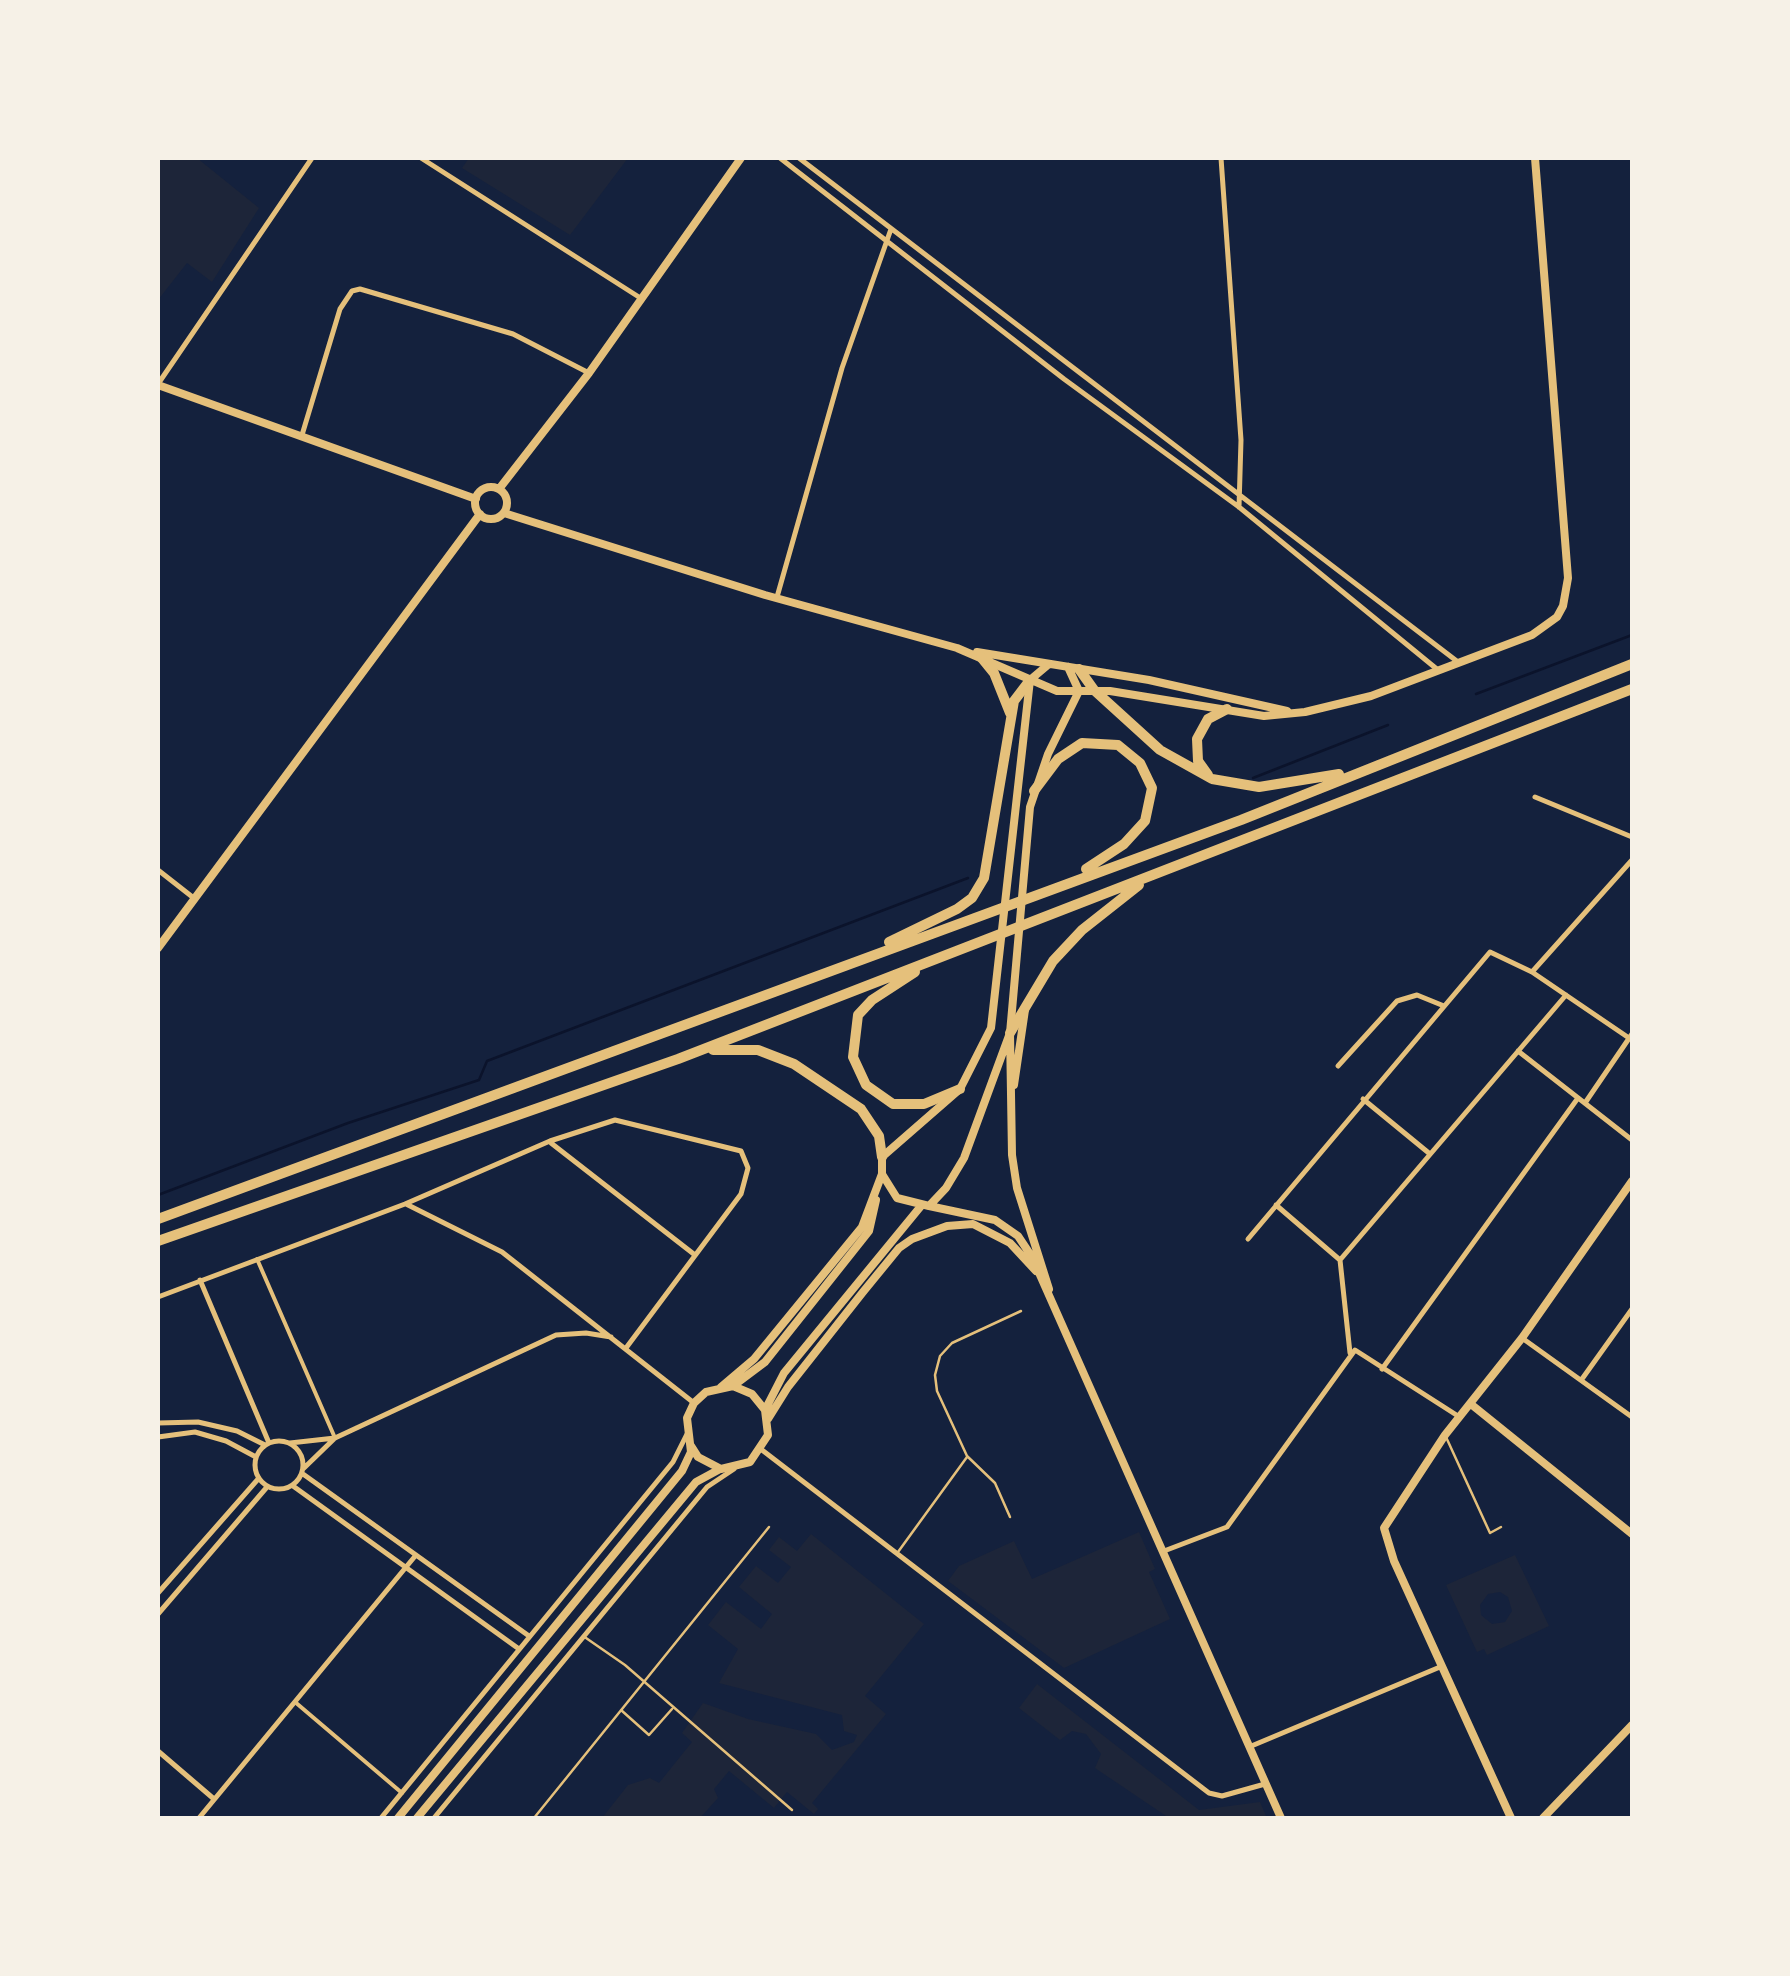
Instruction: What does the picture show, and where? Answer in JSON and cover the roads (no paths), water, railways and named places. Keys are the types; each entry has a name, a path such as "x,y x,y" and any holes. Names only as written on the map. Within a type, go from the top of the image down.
{"highway":[{"path":"980,657 1006,697 1013,723"},
{"path":"158,1218 483,1102 859,958 1241,820 1632,664"},
{"path":"1074,668 1160,750 1212,778 1259,787 1368,767"},
{"path":"859,958 957,909 976,892 990,860 1016,694 1030,680"},
{"path":"158,1241 678,1059 1632,689"},
{"path":"1212,778 1198,761 1197,739 1208,720 1227,710"},
{"path":"1034,791 1058,758 1082,743 1118,746 1132,753 1148,774 1151,807 1138,832 1062,883"},
{"path":"1010,1033 1053,962 1082,930 1149,878"},
{"path":"926,963 872,1000 858,1015 853,1057 866,1084 893,1104 924,1104 960,1089"},
{"path":"678,1059 720,1048 740,1048 758,1050 794,1064 862,1109 879,1136 882,1157"}],"street":[{"path":"312,158 158,385 476,499"},
{"path":"421,158 643,300"},
{"path":"499,489 643,300 742,158"},
{"path":"780,158 1239,507 1438,670"},
{"path":"800,158 1241,492 1458,662"},
{"path":"1221,158 1239,507"},
{"path":"958,648 1050,689 1094,690 1264,716 1371,696 1545,627 1557,617 1567,592 1536,158"},
{"path":"777,597 842,368 891,229"},
{"path":"301,437 340,309 352,292 360,289 513,334 589,373"},
{"path":"476,499 485,488 499,489"},
{"path":"480,514 495,519 504,512 507,502 499,489"},
{"path":"476,499 480,514"},
{"path":"504,512 777,597 958,648 1294,712"},
{"path":"158,948 480,514"},
{"path":"381,1818 673,1462 687,1434 694,1402 722,1386 754,1359 851,1241 876,1196 882,1157 960,1089 992,1028 1030,680 1049,664"},
{"path":"1049,1293 1048,1276 1017,1188 1010,1114 1010,1033 1023,864 1034,791 1079,691 1074,668"},
{"path":"1535,797 1632,836"},
{"path":"1532,972 1632,860"},
{"path":"158,870 195,898"},
{"path":"1248,1239 1362,1099 1490,952 1532,972 1631,1036 1585,1103"},
{"path":"1340,1260 1566,995"},
{"path":"1338,1066 1406,996 1430,998 1444,1006"},
{"path":"1010,1114 1026,1004"},
{"path":"765,1410 784,1373 925,1206 946,1188 964,1158 1010,1033"},
{"path":"1518,1051 1632,1140"},
{"path":"1382,1369 1578,1098"},
{"path":"1362,1099 1431,1155"},
{"path":"158,1297 405,1204 550,1142 621,1120 740,1150 748,1168 741,1194 626,1348"},
{"path":"550,1142 695,1255"},
{"path":"882,1174 897,1198 995,1220 1018,1236 1049,1293 1281,1818"},
{"path":"1507,1818 1384,1539 1384,1528 1445,1435 1522,1338 1632,1181"},
{"path":"733,1386 765,1362 870,1232 876,1215 876,1196"},
{"path":"405,1204 502,1252 694,1402"},
{"path":"1276,1206 1340,1260 1350,1356"},
{"path":"434,1818 706,1487 762,1450 768,1420 788,1387 899,1248 920,1234 973,1224 1010,1243 1038,1273"},
{"path":"257,1258 335,1438"},
{"path":"200,1280 267,1444"},
{"path":"1582,1379 1632,1309"},
{"path":"158,1423 198,1422 237,1431 267,1444 335,1438 556,1335 586,1333 614,1338"},
{"path":"1522,1338 1632,1417"},
{"path":"1163,1552 1227,1527 1355,1350 1461,1417"},
{"path":"722,1386 752,1394 768,1420"},
{"path":"1472,1404 1632,1534"},
{"path":"158,1436 196,1432 226,1441 256,1458"},
{"path":"687,1434 698,1457 721,1468 734,1469"},
{"path":"293,1486 335,1438"},
{"path":"267,1444 256,1458 258,1478 268,1487 293,1486 519,1650"},
{"path":"290,1444 298,1450 303,1471 530,1636"},
{"path":"398,1818 682,1471 690,1446"},
{"path":"762,1450 1209,1793 1222,1796 1265,1784"},
{"path":"417,1818 696,1482 721,1468"},
{"path":"158,1593 258,1478"},
{"path":"158,1614 268,1487"},
{"path":"199,1818 416,1555"},
{"path":"1249,1747 1440,1666"},
{"path":"294,1702 402,1793"},
{"path":"1543,1818 1632,1725"},
{"path":"158,1751 214,1800"}],"lane":[{"path":"1010,1517 995,1484 968,1456 937,1391 935,1375 940,1356 952,1344 1021,1311"},
{"path":"1445,1435 1490,1533 1501,1527"},
{"path":"897,1553 968,1456"},
{"path":"534,1818 769,1527"},
{"path":"584,1636 792,1810"},
{"path":"621,1710 649,1734 672,1708"}],"waterway":[{"path":"1476,694 1632,635"},
{"path":"1253,778 1388,725"},
{"path":"158,1195 348,1123 479,1080 487,1061 968,878"}]}
